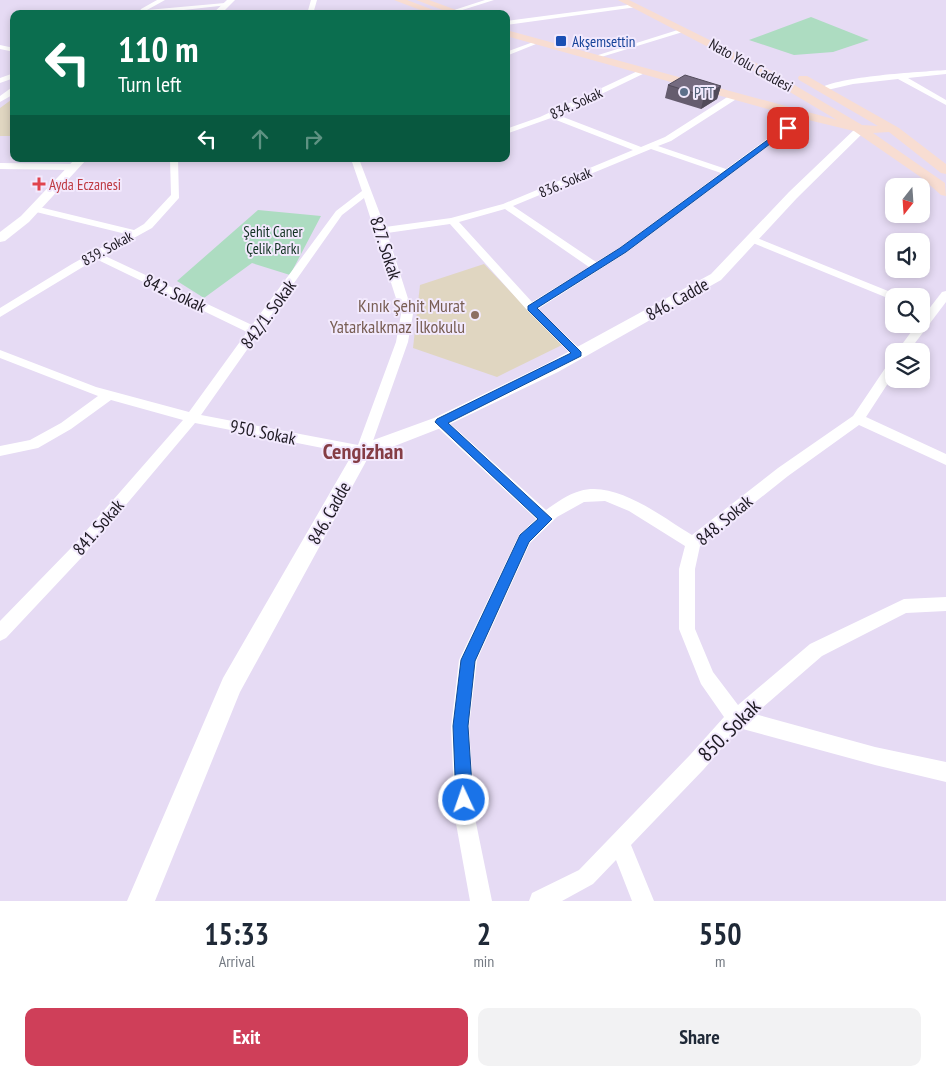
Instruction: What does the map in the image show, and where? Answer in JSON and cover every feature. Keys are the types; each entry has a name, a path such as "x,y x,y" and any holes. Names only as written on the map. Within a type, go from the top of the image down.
{"main road":[{"path":"398,0 428,10"},
{"path":"420,0 452,10"},
{"name":"Nato Yolu Caddesi","path":"622,0 729,51 827,108 861,130 946,192"},
{"path":"510,26 787,102 827,108 841,105 854,106"},
{"path":"510,34 645,70 804,116 861,130 884,130 888,127"},
{"name":"Nato Yolu Caddesi","path":"792,71 888,127 944,167"}],"street":[{"path":"143,10 162,0"},
{"path":"464,10 492,0"},
{"path":"169,10 228,3"},
{"path":"510,24 635,6"},
{"path":"596,58 684,30"},
{"path":"510,52 538,42"},
{"name":"834. Sokak","path":"510,131 550,115 645,70"},
{"path":"823,89 845,83 946,72"},
{"path":"901,77 946,103"},
{"name":"836. Sokak","path":"381,231 452,221 506,206 668,138 735,96"},
{"path":"550,115 640,150"},
{"path":"531,308 623,250 804,116"},
{"name":"846. Cadde","path":"141,901 232,686 363,451 440,422 578,354 716,277 793,195 861,130"},
{"path":"650,146 726,172"},
{"name":"839. Sokak","path":"0,312 95,255 148,226 176,196 174,162"},
{"name":"827. Sokak","path":"356,162 381,231 407,314 402,342 363,451"},
{"path":"0,166 77,163"},
{"path":"0,238 25,219 77,163"},
{"name":"842/1. Sokak","path":"192,418 339,213 366,191"},
{"path":"506,206 596,267"},
{"path":"35,209 134,233"},
{"path":"452,221 531,308 578,354"},
{"path":"752,240 885,293"},
{"name":"842. Sokak","path":"95,255 255,331"},
{"path":"930,308 946,294"},
{"name":"950. Sokak","path":"0,354 108,395 192,418 363,451"},
{"name":"848. Sokak","path":"736,718 707,678 687,629 687,569 694,542 783,472 858,419 885,378"},
{"path":"0,451 33,444 66,426 108,395"},
{"name":"841. Sokak","path":"0,633 77,552 192,418"},
{"path":"858,419 946,460"},
{"path":"440,422 546,519"},
{"path":"481,901 465,818 460,726 468,660 524,539 546,519 582,496 606,494 634,507 694,542"},
{"name":"850. Sokak","path":"540,901 586,878 697,762 736,718 816,650 904,606 946,604"},
{"path":"736,718 875,756 946,772"},
{"path":"620,843 643,901"}],"shaded area":[{"path":"10,101 10,136 0,136 0,108"},
{"name":"Kınık Şehit Murat Yatarkalkmaz İlkokulu","path":"484,264 562,345 497,377 413,348 420,285"}],"green space":[{"path":"811,17 869,40 833,52 794,55 749,40"},
{"name":"Şehit Caner Çelik Parkı","path":"258,210 321,216 290,275 252,263 204,298 177,281"}],"building":[{"path":"685,75 721,86 704,96 668,85"}],"place":[{"name":"Akşemsettin","path":"561,41"},
{"name":"PTT","path":"684,92"},
{"name":"Ayda Eczanesi","path":"39,184"},
{"name":"Kınık Şehit Murat Yatarkalkmaz İlkokulu","path":"475,315"}],"district":[{"name":"Cengizhan","path":"363,451"}],"route":[{"path":"464,800 460,726 468,660 524,539 546,519 440,422 578,354 531,308 623,250 788,128"}]}
